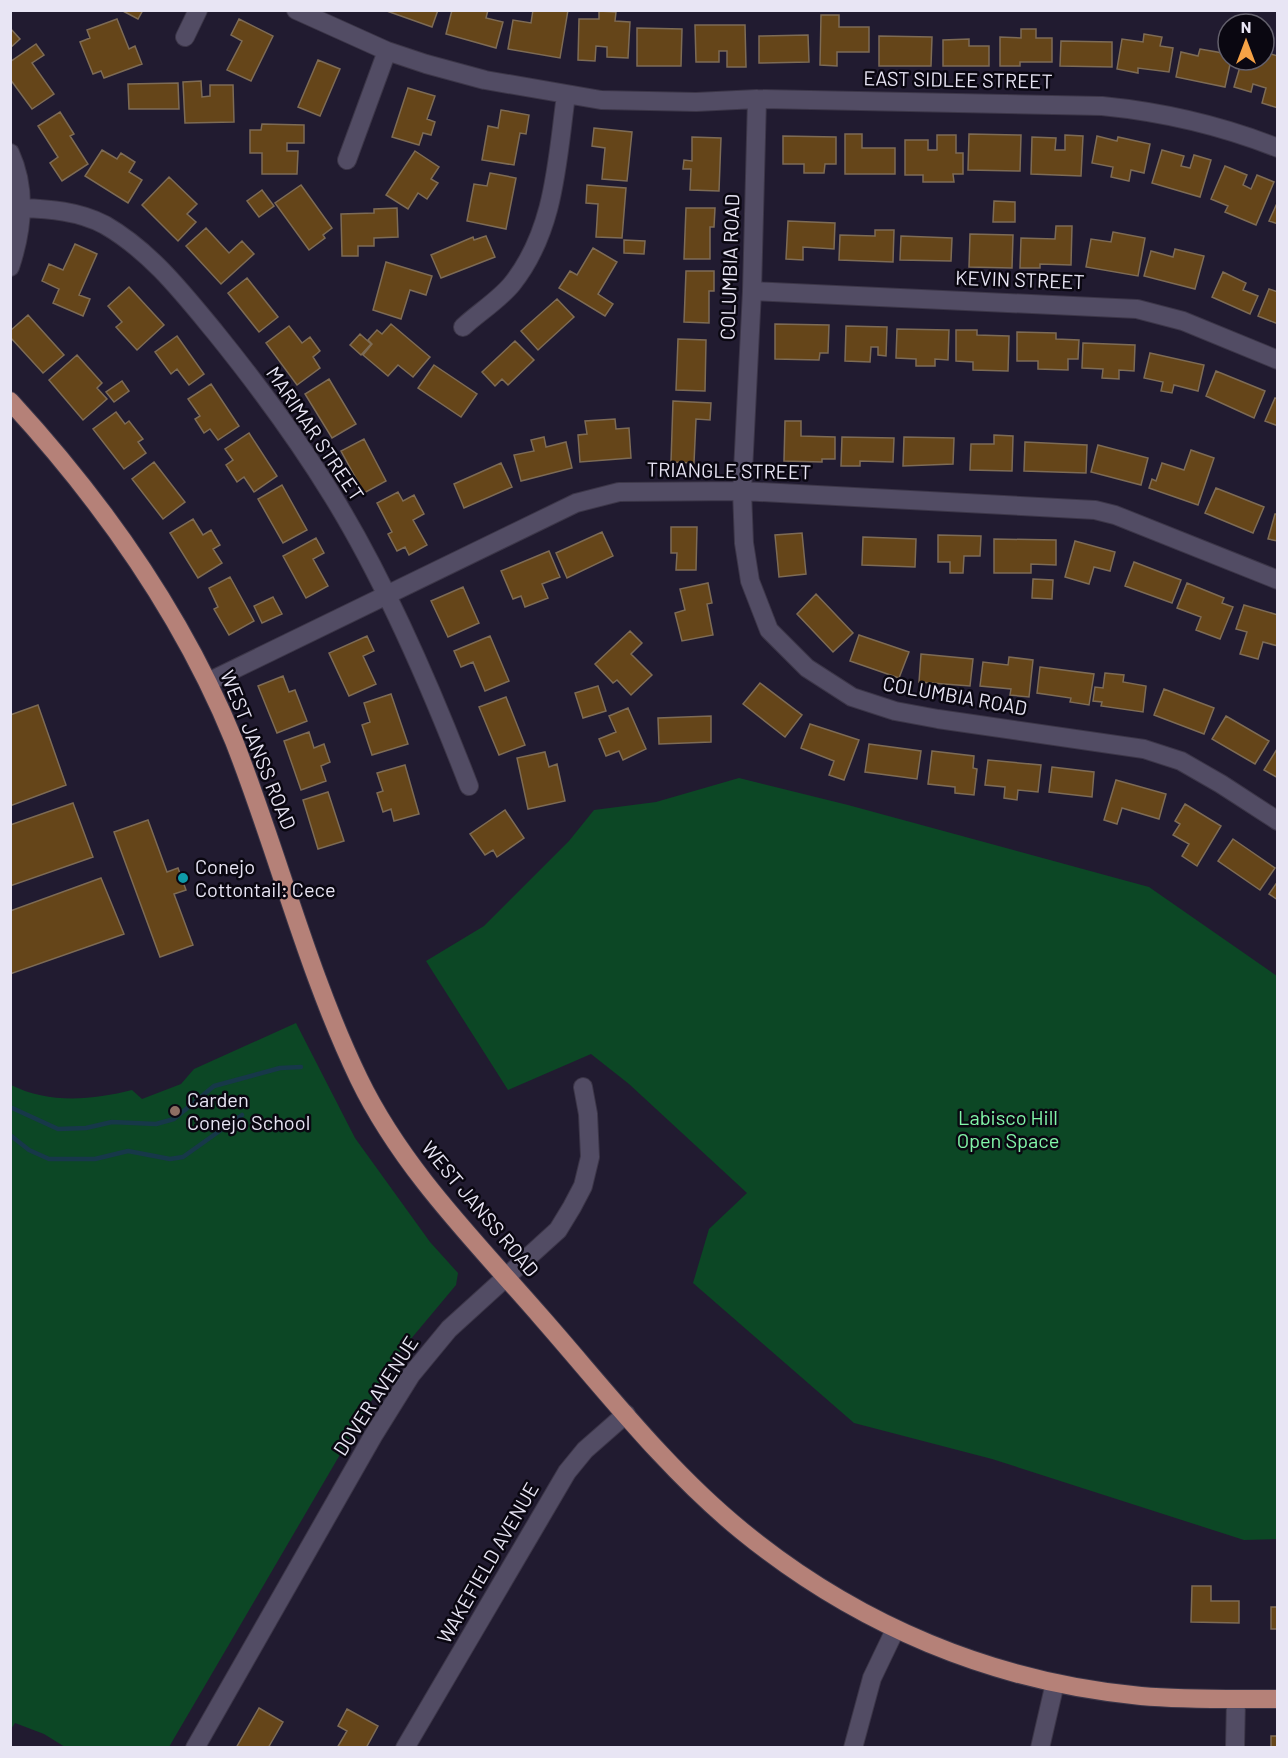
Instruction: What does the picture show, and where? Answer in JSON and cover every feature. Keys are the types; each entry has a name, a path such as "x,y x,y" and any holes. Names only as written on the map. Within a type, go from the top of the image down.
{"main road":[{"name":"WEST JANSS ROAD","path":"10,401 85,487 139,566 208,682 259,807 324,1000 363,1087 409,1162 436,1197 626,1414 700,1493 740,1529 836,1599 895,1630 979,1664 1055,1683 1144,1696 1278,1699"}],"street":[{"path":"185,37 198,10"},
{"name":"EAST SIDLEE STREET","path":"297,10 387,51 485,80 566,95 631,102 758,99 1102,106 1179,117 1246,135 1278,148"},
{"path":"347,160 387,51"},
{"path":"463,327 512,285 541,239 553,191 566,95"},
{"name":"COLUMBIA ROAD","path":"758,99 752,291 742,491 744,543 750,581 759,608 770,630 807,668 852,697 895,711 1144,749 1180,761 1278,821"},
{"path":"10,153 17,174 21,208 18,244 10,267"},
{"name":"MARIMAR STREET","path":"21,208 48,209 74,214 102,224 150,257 228,349 332,495 384,594 441,712 469,786"},
{"name":"KEVIN STREET","path":"752,291 1137,309 1183,321 1278,360"},
{"name":"TRIANGLE STREET","path":"208,682 384,594 576,503 619,492 742,491 1095,510 1115,515 1278,580"},
{"name":"DOVER AVENUE","path":"195,1748 373,1436 411,1375 448,1329 558,1230 583,1186 590,1157 588,1114 583,1087"},
{"name":"WAKEFIELD AVENUE","path":"405,1748 567,1472 585,1450 626,1414"},
{"path":"853,1748 872,1678 895,1630"},
{"path":"1040,1748 1055,1683"},
{"path":"1235,1748 1236,1699"}],"green space":[{"name":"Labisco Hill Open Space","path":"739,778 848,805 1149,887 1277,976 1277,1539 1244,1540 992,1459 854,1423 693,1283 709,1229 747,1193 629,1084 591,1054 508,1090 426,961 484,926 569,841 594,810 656,802"},
{"name":"Carden Conejo School","path":"296,1023 355,1138 430,1242 458,1273 456,1285 400,1352 169,1747 65,1747 44,1734 15,1723 11,1729 11,1085 55,1098 86,1098 132,1090 142,1099 181,1084 194,1069"}],"building":[{"path":"121,10 143,10 138,19"},
{"path":"384,10 438,10 432,27"},
{"path":"452,10 488,10 486,18 503,22 496,48 446,34"},
{"path":"533,10 568,10 560,58 508,49 513,20 531,23"},
{"path":"599,11 616,12 615,21 630,22 628,58 607,57 607,47 596,46 595,61 578,60 579,19 599,19"},
{"path":"821,15 839,15 839,27 869,27 869,52 837,52 837,66 820,65"},
{"path":"117,19 129,49 135,46 142,64 104,78 101,71 93,74 80,42 90,38 87,30"},
{"path":"239,19 273,36 251,81 227,70 242,41 231,35"},
{"path":"695,25 745,25 746,67 727,67 727,51 719,51 719,62 696,62"},
{"path":"10,28 20,39 10,48"},
{"path":"637,28 682,29 681,66 637,66"},
{"path":"1021,29 1036,29 1036,38 1052,38 1052,62 1020,62 1020,66 1000,66 1000,37 1021,38"},
{"path":"1144,34 1162,37 1160,46 1173,48 1169,72 1138,68 1138,73 1117,69 1122,39 1143,42"},
{"path":"808,35 809,62 759,63 759,36"},
{"path":"879,36 932,37 931,66 879,66"},
{"path":"969,39 969,46 989,46 989,66 943,66 943,40"},
{"path":"1061,41 1112,42 1112,67 1060,66"},
{"path":"36,44 44,55 32,63 54,94 32,109 10,79 10,62"},
{"path":"1200,49 1216,52 1216,72 1228,72 1225,87 1176,77 1181,52 1198,56"},
{"path":"1276,55 1278,56 1278,108 1262,103 1266,88 1253,84 1251,92 1234,87 1238,72 1276,72"},
{"path":"318,60 340,69 320,116 298,107"},
{"path":"201,81 202,97 210,96 210,85 233,85 234,122 185,123 183,82"},
{"path":"178,83 179,109 129,109 128,84"},
{"path":"408,88 435,96 427,119 435,122 431,135 423,133 419,145 392,137"},
{"path":"501,110 529,115 526,134 520,133 514,165 482,160 488,126 498,128"},
{"path":"60,112 74,134 70,136 88,164 62,181 50,163 58,157 38,126"},
{"path":"262,124 304,125 304,143 287,143 287,151 298,151 297,174 262,174 262,153 250,153 250,130 261,130"},
{"path":"594,128 632,132 627,181 602,179 605,148 592,146"},
{"path":"845,134 862,134 862,148 895,148 895,174 845,174"},
{"path":"969,134 1021,135 1020,171 968,170"},
{"path":"937,135 956,135 956,153 963,153 963,174 953,174 954,182 923,182 923,175 905,175 905,140 928,140 928,150 937,150"},
{"path":"1065,135 1083,136 1081,176 1031,174 1032,137 1056,138 1055,150 1065,150"},
{"path":"783,136 836,137 836,164 825,164 824,173 804,173 804,164 783,164"},
{"path":"1097,136 1117,141 1118,137 1150,144 1144,173 1131,170 1129,181 1111,177 1113,167 1092,163"},
{"path":"692,137 721,138 719,191 690,190 691,169 683,169 684,160 692,161"},
{"path":"102,150 117,159 121,153 135,162 129,172 142,180 128,203 85,176"},
{"path":"1162,150 1184,156 1181,166 1190,168 1194,155 1211,160 1200,197 1152,183"},
{"path":"415,151 439,167 431,179 438,183 427,199 418,193 408,209 386,195"},
{"path":"1225,166 1247,175 1243,185 1251,189 1257,175 1274,182 1256,225 1225,212 1228,206 1211,199"},
{"path":"490,173 516,178 506,229 467,221 474,184 487,186"},
{"path":"169,177 197,204 187,214 196,222 178,241 142,205"},
{"path":"301,185 332,228 323,235 325,238 309,250 275,203"},
{"path":"587,185 626,188 622,238 596,237 598,204 586,203"},
{"path":"262,190 274,206 259,217 247,201"},
{"path":"994,201 1015,202 1015,222 993,222"},
{"path":"1278,201 1278,224 1269,221"},
{"path":"397,208 398,237 374,238 374,246 358,246 358,256 342,256 341,214 374,213 374,209"},
{"path":"686,208 715,208 714,227 710,227 710,259 684,259"},
{"path":"788,221 835,223 834,249 803,247 803,260 786,259"},
{"path":"1056,226 1072,226 1071,265 1040,264 1040,268 1020,268 1021,238 1055,239"},
{"path":"206,228 229,253 242,241 254,254 221,284 186,246"},
{"path":"875,230 894,230 893,262 839,260 840,235 875,236"},
{"path":"1113,232 1145,238 1138,276 1086,267 1091,239 1111,242"},
{"path":"970,234 1013,235 1012,268 969,267"},
{"path":"486,236 495,257 441,278 431,255 473,237 474,240"},
{"path":"901,236 952,238 951,261 900,260"},
{"path":"624,240 645,241 644,254 624,253"},
{"path":"75,244 97,254 79,295 90,299 83,316 53,303 59,289 42,281 49,264 63,270"},
{"path":"593,248 617,262 598,294 613,304 605,316 559,288 570,271 577,275"},
{"path":"1175,249 1204,256 1195,289 1144,276 1151,251 1173,257"},
{"path":"386,262 432,276 426,295 410,290 401,319 373,310"},
{"path":"686,271 714,271 714,291 709,291 709,323 684,322"},
{"path":"1223,272 1246,283 1243,290 1258,296 1250,314 1212,297"},
{"path":"247,278 278,317 259,332 228,293"},
{"path":"129,287 164,325 137,350 116,327 122,322 108,306"},
{"path":"1269,289 1278,292 1278,324 1258,316"},
{"path":"557,299 574,317 538,350 521,331"},
{"path":"28,315 64,355 43,373 10,337 10,331"},
{"path":"391,324 430,357 413,377 398,365 388,376 363,355 372,344 368,340 377,330 382,334"},
{"path":"775,324 829,325 828,353 820,353 819,360 775,359"},
{"path":"289,326 302,343 310,337 320,351 313,357 320,368 297,385 266,343"},
{"path":"846,326 887,327 886,356 878,355 878,347 871,347 870,362 845,361"},
{"path":"897,329 949,330 948,360 935,359 935,366 916,366 916,359 896,358"},
{"path":"956,330 977,330 977,335 1009,336 1008,371 973,370 973,362 956,361"},
{"path":"1017,332 1056,333 1056,339 1079,340 1078,359 1068,359 1068,370 1038,369 1038,361 1017,361"},
{"path":"360,334 371,344 361,355 350,345"},
{"path":"177,336 204,374 189,385 177,369 171,374 155,352"},
{"path":"678,339 706,340 705,391 676,390"},
{"path":"515,341 534,360 508,385 502,379 495,386 482,372"},
{"path":"1083,343 1135,345 1134,371 1119,370 1119,379 1102,378 1103,369 1082,368"},
{"path":"1150,353 1204,365 1198,391 1174,385 1172,393 1161,391 1163,382 1144,378"},
{"path":"77,355 102,383 97,388 107,399 83,420 49,380"},
{"path":"434,365 477,394 461,417 418,388"},
{"path":"1216,371 1265,391 1254,418 1206,396"},
{"path":"329,379 356,424 332,438 305,394"},
{"path":"122,381 129,391 114,402 106,392"},
{"path":"211,384 239,426 218,440 210,429 204,433 195,419 200,416 188,399"},
{"path":"1275,398 1278,399 1278,426 1265,421"},
{"path":"673,401 711,403 710,420 696,419 694,463 671,462"},
{"path":"116,412 125,424 129,421 143,439 138,442 146,453 124,469 93,429"},
{"path":"615,419 616,429 629,428 631,458 580,462 578,435 587,434 585,421"},
{"path":"785,421 801,421 801,436 835,437 835,459 822,459 822,462 784,461"},
{"path":"249,433 277,476 254,492 244,477 237,482 226,465 233,460 225,449"},
{"path":"994,435 1013,436 1012,471 970,470 971,444 994,444"},
{"path":"544,437 546,447 566,442 572,468 521,481 514,455 534,451 531,440"},
{"path":"842,437 894,438 893,462 860,461 860,466 841,466"},
{"path":"904,437 954,438 953,464 903,466"},
{"path":"364,439 386,481 364,493 341,451"},
{"path":"1025,442 1087,445 1086,473 1024,471"},
{"path":"1098,445 1148,458 1141,485 1091,472"},
{"path":"1191,450 1214,458 1198,505 1149,488 1152,479 1156,481 1162,463 1184,470"},
{"path":"154,462 185,502 163,519 132,479"},
{"path":"501,463 512,487 464,508 454,484"},
{"path":"282,485 307,530 283,543 258,499"},
{"path":"1216,488 1264,507 1253,533 1205,513"},
{"path":"398,492 403,501 414,495 424,514 413,520 427,545 409,555 405,547 397,551 388,534 392,532 377,503"},
{"path":"1275,514 1278,514 1278,541 1268,539"},
{"path":"193,519 203,535 211,530 220,545 213,549 222,563 198,578 170,533"},
{"path":"671,527 697,527 696,570 676,570 677,553 671,553"},
{"path":"602,532 613,556 567,578 556,553"},
{"path":"802,533 806,574 779,577 775,535"},
{"path":"938,535 981,536 980,556 964,556 963,573 950,573 950,562 938,562"},
{"path":"863,537 916,539 915,567 862,565"},
{"path":"316,538 324,553 313,559 328,586 306,598 283,556"},
{"path":"994,539 1056,540 1056,565 1031,564 1031,573 994,573"},
{"path":"1075,541 1115,552 1110,571 1094,567 1089,584 1065,577"},
{"path":"549,551 560,577 542,584 548,598 525,607 521,596 513,599 501,571"},
{"path":"1134,562 1181,580 1172,603 1125,586"},
{"path":"230,577 254,621 229,635 214,609 218,607 209,588"},
{"path":"1033,579 1053,580 1052,599 1032,598"},
{"path":"708,583 712,603 707,604 713,635 682,641 675,613 685,610 680,589"},
{"path":"1187,583 1224,598 1222,603 1233,607 1220,639 1196,630 1201,617 1177,608"},
{"path":"463,587 479,623 448,637 431,601"},
{"path":"816,594 853,633 833,652 797,614"},
{"path":"273,597 282,614 262,623 254,606"},
{"path":"1244,605 1278,615 1278,646 1263,642 1258,659 1240,654 1247,632 1236,629"},
{"path":"630,631 642,643 631,654 652,675 631,695 617,680 613,683 595,664"},
{"path":"859,635 909,652 899,678 850,661"},
{"path":"367,636 374,651 363,656 376,684 349,696 329,653"},
{"path":"490,636 509,681 485,691 473,662 461,667 454,651"},
{"path":"921,654 973,659 970,686 919,682"},
{"path":"1009,657 1033,660 1029,697 1010,695 1011,689 980,686 983,662 1008,665"},
{"path":"1040,667 1094,674 1089,705 1070,702 1071,698 1037,693"},
{"path":"1105,673 1124,675 1123,682 1146,686 1143,712 1101,706 1102,702 1093,701 1095,687 1103,688"},
{"path":"283,676 289,692 295,690 307,721 277,733 258,686"},
{"path":"760,683 802,715 785,737 743,704"},
{"path":"598,686 606,711 583,718 575,693"},
{"path":"1164,689 1214,708 1204,734 1154,715"},
{"path":"391,694 408,744 372,755 362,725 370,722 364,703"},
{"path":"506,697 525,745 499,755 479,707"},
{"path":"38,705 66,785 10,806 10,715"},
{"path":"628,708 646,749 623,760 619,751 606,756 599,739 616,732 609,716"},
{"path":"711,716 711,742 659,744 658,718"},
{"path":"1226,716 1269,741 1255,764 1212,739"},
{"path":"810,724 859,740 844,780 829,775 834,761 801,748"},
{"path":"309,732 314,748 324,744 330,762 321,766 326,781 301,790 284,741"},
{"path":"869,744 921,751 917,779 865,772"},
{"path":"1278,749 1278,778 1264,770"},
{"path":"932,751 974,756 973,768 977,769 974,795 955,793 955,787 928,784"},
{"path":"545,752 549,767 557,764 565,801 528,809 517,758"},
{"path":"988,760 1041,765 1038,792 1018,790 1017,800 1004,798 1005,787 985,785"},
{"path":"405,765 419,814 394,821 391,809 383,812 377,793 383,791 377,773"},
{"path":"1052,767 1094,772 1092,797 1049,792"},
{"path":"1116,780 1166,794 1159,819 1122,808 1117,824 1104,820"},
{"path":"328,792 344,841 318,849 303,800"},
{"path":"73,803 93,857 10,886 10,825"},
{"path":"1185,804 1221,826 1197,866 1182,856 1189,844 1173,835 1180,824 1175,821"},
{"path":"505,810 524,838 497,857 493,850 485,855 470,834"},
{"path":"148,820 167,872 178,868 186,890 174,894 193,945 160,957 114,832"},
{"path":"1233,839 1275,868 1260,890 1218,861"},
{"path":"101,878 124,934 10,974 10,911"},
{"path":"1278,881 1278,900 1269,894"},
{"path":"1192,1586 1211,1586 1211,1601 1239,1601 1239,1623 1191,1622"},
{"path":"1271,1607 1278,1607 1278,1629 1271,1629"},
{"path":"259,1708 283,1722 268,1748 236,1748"},
{"path":"347,1709 378,1726 366,1748 337,1748 347,1731 338,1726"},
{"path":"1271,1736 1278,1736 1278,1748 1271,1748"}],"waterway":[{"path":"10,1107 58,1129 86,1128 112,1122 156,1124 174,1119 214,1086 280,1068 301,1067"},
{"path":"10,1135 29,1150 49,1159 95,1159 128,1151 170,1159 183,1157 242,1115"}],"place":[{"name":"Conejo Cottontail: Cece","path":"183,878"},
{"name":"Carden Conejo School","path":"175,1111"}]}
